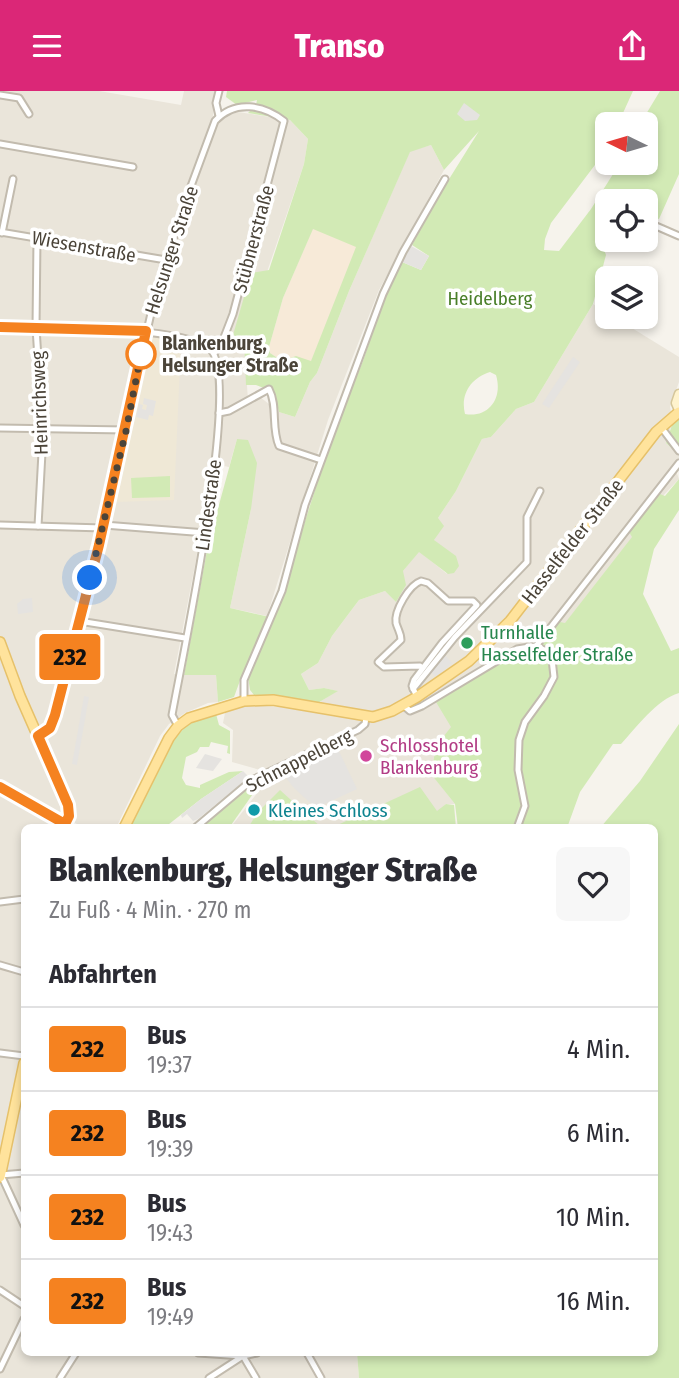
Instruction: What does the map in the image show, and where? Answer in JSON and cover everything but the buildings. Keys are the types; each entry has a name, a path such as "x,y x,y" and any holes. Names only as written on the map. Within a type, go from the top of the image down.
{"main road":[{"path":"679,394 676,403 679,411"},
{"name":"Hasselfelder Straße","path":"178,726 197,715 244,701 273,700 366,717 383,715 403,705 415,693 469,661 510,621 661,427 679,411"},
{"path":"0,642 20,696 68,805 67,824"},
{"path":"126,824 163,748 178,726"},
{"path":"1,1176 21,1076"}],"street":[{"path":"219,91 216,103 219,116"},
{"path":"0,95 19,98 29,114"},
{"name":"Stübnerstraße","path":"214,353 221,345 233,314 284,121 272,111 258,106 244,106 219,116"},
{"name":"Helsunger Straße","path":"38,736 53,722 126,431 146,331 166,260 219,116"},
{"path":"0,144 133,167"},
{"name":"Wiesenstraße","path":"13,179 1,232 166,260"},
{"path":"244,701 244,680 282,591 297,531 321,460 383,294 444,179"},
{"path":"658,227 679,236"},
{"name":"Heinrichsweg","path":"37,238 36,328 42,429 38,526"},
{"path":"0,327 146,331 201,343 214,353"},
{"name":"Lindestraße","path":"178,726 172,715 206,533 219,413 219,378 214,353"},
{"path":"219,413 229,411 269,389 279,446 321,460"},
{"path":"661,427 679,451"},
{"path":"0,428 126,431"},
{"name":"Hasselfelder Straße","path":"536,646 679,463"},
{"path":"415,693 455,637 527,562 527,517 540,491"},
{"path":"0,525 206,533"},
{"path":"415,693 412,683 477,605 473,601 448,601 428,583 421,581 407,591 397,617 401,640 379,662 384,667 419,666 422,669"},
{"path":"79,621 185,638"},
{"path":"403,705 410,711 422,706 517,649 536,646 544,650 552,659 554,677 525,722 519,740 517,770 525,806 518,824"},
{"name":"Schnappelberg","path":"200,824 252,780 358,730 365,724 366,717"},
{"path":"0,787 64,824"},
{"path":"0,902 21,899"},
{"path":"0,965 21,971"},
{"path":"0,1053 21,1056"},
{"path":"21,1173 1,1176 21,1219"},
{"path":"0,1290 21,1304"},
{"path":"0,1369 21,1325"},
{"path":"60,1378 74,1356"},
{"path":"209,1378 243,1356 256,1378"},
{"path":"309,1356 321,1378"}],"shaded area":[{"path":"0,91 99,91 181,105 184,91 215,91 213,116 219,119 238,112 290,120 308,139 304,164 244,339 248,401 260,397 279,412 295,417 310,382 317,373 349,291 410,151 431,145 444,170 379,290 328,420 267,616 230,608 251,509 237,439 229,467 210,463 196,560 174,674 216,675 218,702 208,703 185,713 169,724 160,736 118,824 77,824 0,781"},
{"path":"464,103 480,115 477,120 465,121 457,114"},
{"path":"313,228 357,247 311,362 282,361 270,353 269,347 283,298"},
{"path":"411,246 429,256 421,270 402,262"},
{"path":"593,304 595,329 634,329 679,357 679,382 670,407 673,420 666,443 679,455 679,468 676,471 679,479 629,532 633,537 565,624 534,650 513,654 436,746 431,773 455,804 446,804 425,824 233,824 265,783 260,770 232,762 233,730 223,723 225,713 253,705 317,710 321,701 337,691 324,688 309,690 301,674 318,663 332,636 359,600 385,591 396,602 403,571 419,551 447,574 434,540 438,518 456,491 482,439 491,437 516,409 534,402"},
{"path":"152,336 181,342 174,500 115,502"},
{"path":"573,357 580,362 549,408 542,404"},
{"path":"144,398 156,401 153,416 149,415 148,420 136,417 139,404 146,410"},
{"path":"32,598 33,612 18,614 17,604 23,599"},
{"path":"444,654 452,663 436,677 430,671"},
{"path":"84,696 89,697 77,765 72,764"},
{"path":"338,749 357,789 316,808 294,788 287,779 287,774"},
{"path":"205,754 222,759 213,771 196,768"},
{"path":"243,771 249,777 198,819 193,821 187,814 182,818 181,815 201,799"},
{"path":"0,790 57,824 21,824 21,1356 357,1356 359,1378 0,1378"}],"green space":[{"name":"Heidelberg","path":"227,91 633,91 623,112 595,112 595,165 551,223 545,239 544,250 559,251 595,203 595,252 605,252 606,255 603,266 595,266 593,304 534,402 516,409 491,437 482,439 456,491 438,518 444,526 434,540 456,556 459,566 454,573 448,574 419,552 403,571 406,585 396,602 385,591 359,600 332,636 318,663 301,674 309,690 324,688 338,691 316,704 254,695 250,690 248,677 242,675 234,697 218,702 216,675 184,675 208,545 237,439 248,440 257,463 251,509 230,608 274,618 332,437 363,361 385,296 402,262 421,270 429,256 412,245 479,131 444,170 431,145 410,152 349,291 317,373 310,382 295,417 279,412 274,392 256,385 246,385 244,340 233,335 251,273 269,270 304,164 308,139 290,120 248,113 257,100 237,105 226,97","holes":["313,229 356,247 311,361 296,356 282,361 270,353 269,347 283,298","490,372 496,375 496,399 492,405 481,413 465,414 464,400 468,388 483,375"]},
{"name":"Heidelberg","path":"660,91 679,91 679,174 659,219 658,189 604,189 612,175 658,175 658,112 647,112"},
{"path":"679,404 679,455 666,443"},
{"path":"170,476 170,497 132,498 131,478"},
{"path":"679,479 679,510 654,549 643,594 671,651 679,648 679,693 655,708 621,744 613,744 580,792 568,824 458,824 455,804 431,774 436,746 451,727 436,702 513,654 534,650 560,622 565,623 632,537 629,532 660,494 665,496"},
{"path":"216,714 219,725 230,731 230,754 227,753 228,746 211,742 209,747 200,747 197,752 186,757 182,778 186,785 200,788 200,785 229,772 243,771 169,824 131,824 174,739 191,721"},
{"path":"679,724 679,1378 359,1378 357,1356 658,1356 658,824 603,824 640,781"},
{"path":"264,778 232,824 206,824 252,784"},
{"path":"420,787 437,811 446,804 454,805 456,824 340,824"},
{"path":"280,790 318,824 250,824 257,813"}],"bus line":[{"name":"232","path":"0,327 146,331 99,545 55,715 50,728 38,736 68,805 67,821 65,824 0,787"}],"place":[{"name":"Blankenburg, Helsunger Straße","path":"141,354"},
{"name":"Turnhalle Hasselfelder Straße","path":"467,643"},
{"name":"Schlosshotel Blankenburg","path":"366,756"},
{"name":"Kleines Schloss","path":"254,810"}],"route":[{"path":"90,578 126,431 141,354"}]}
